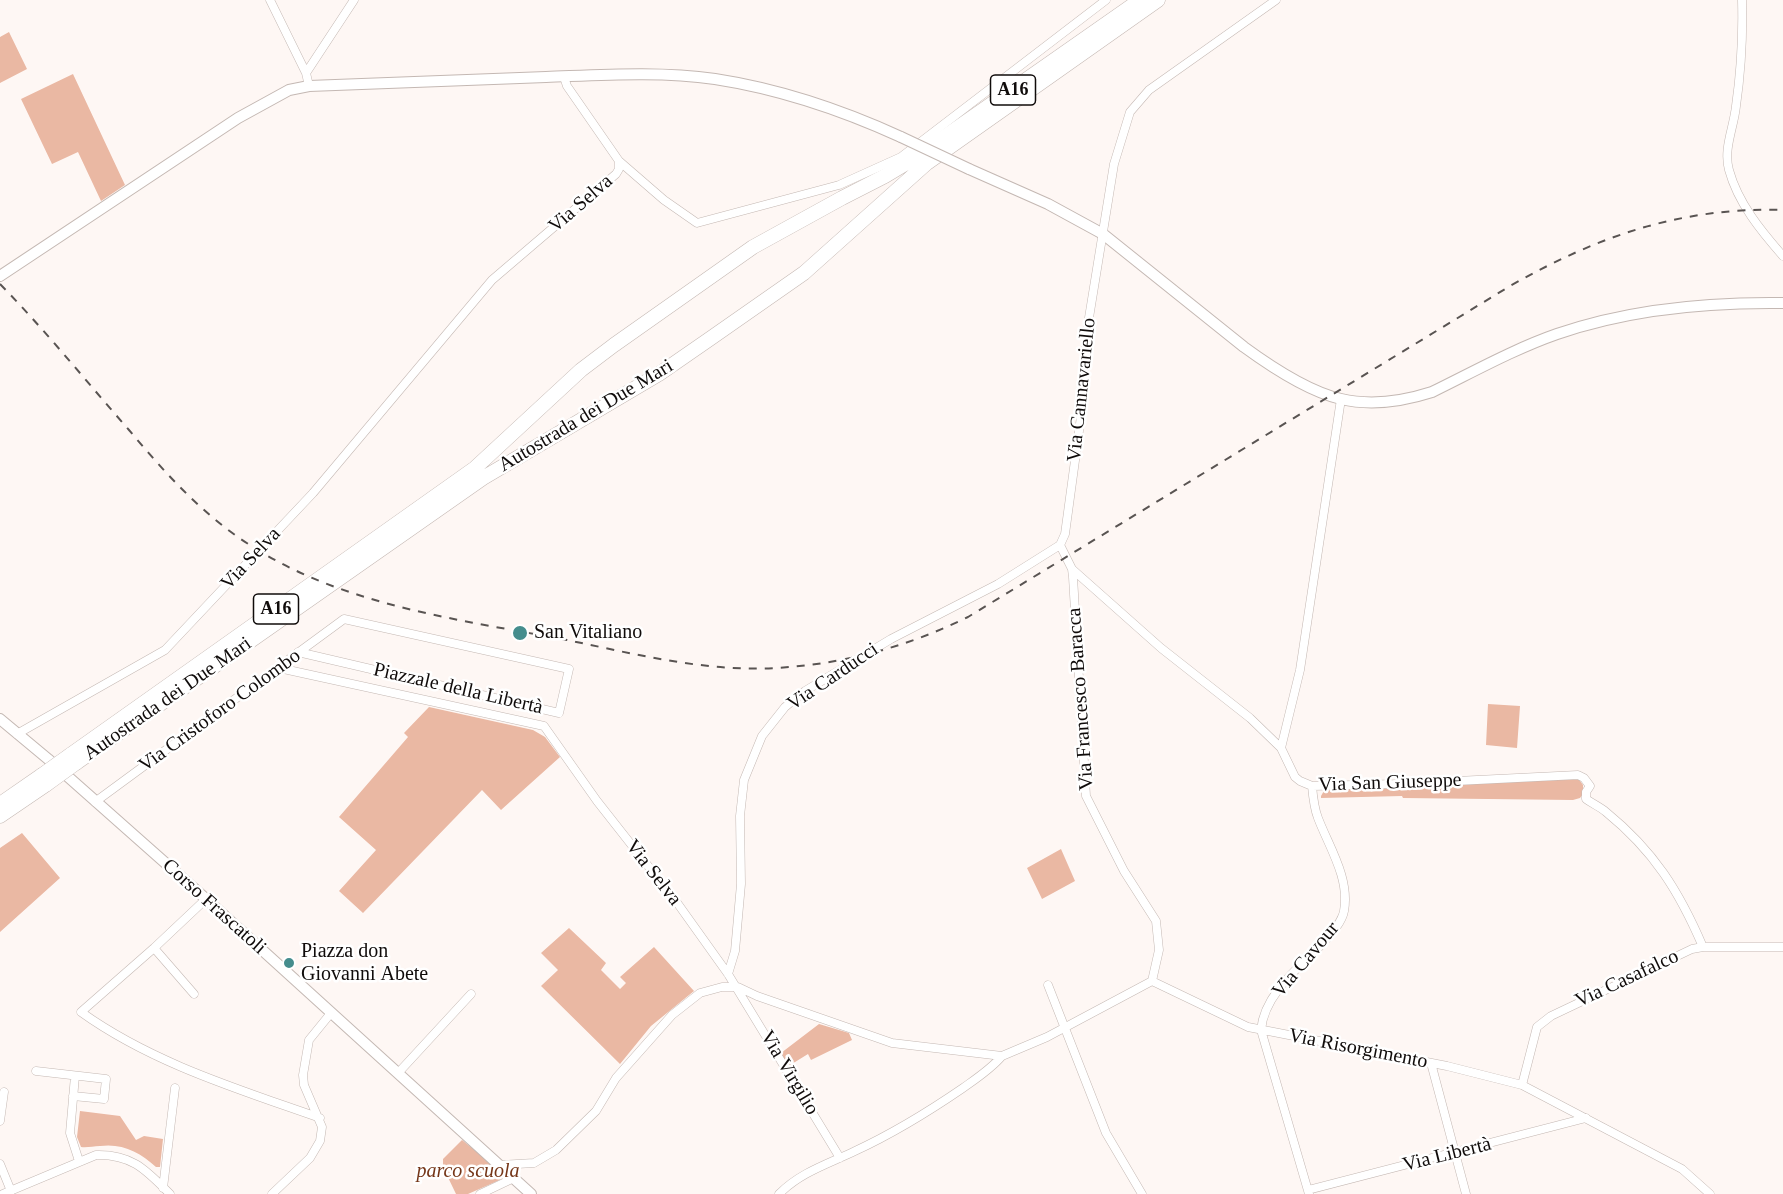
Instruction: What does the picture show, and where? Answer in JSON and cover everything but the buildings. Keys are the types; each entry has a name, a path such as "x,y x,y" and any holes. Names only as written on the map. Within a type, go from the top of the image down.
{"highway":[{"name":"Autostrada dei Due Mari","path":"73,759 475,468 581,370 709,278 753,247 885,177 910,161 1140,0"},
{"name":"Autostrada dei Due Mari","path":"0,804 44,779 483,478 659,374 711,338 804,273 927,163 1158,0"},
{"name":"Autostrada dei Due Mari","path":"0,816 44,779"}],"street":[{"path":"270,0 306,73 309,86"},
{"path":"306,73 354,0"},
{"path":"619,161 664,200 697,224 839,185 901,157 1106,0"},
{"name":"Via Cannavariello","path":"1060,545 1065,534 1077,448 1084,388 1087,330 1114,164 1130,112 1149,90 1276,0"},
{"path":"1742,0 1741,64 1736,110 1727,157 1728,170 1745,206 1762,232 1783,256"},
{"path":"0,276 238,118 289,90 309,86 655,74 713,79 745,85 782,93 842,111 1048,204 1103,234 1260,359 1319,391 1341,399 1383,402 1417,397 1432,392 1528,345 1588,325 1686,307 1783,303"},
{"name":"Via Selva","path":"18,734 165,650 313,493 492,280 616,174 619,161 567,86 564,77"},
{"path":"1281,748 1302,661 1341,399"},
{"name":"Via Francesco Baracca","path":"1060,545 1072,569 1076,604 1086,796 1124,871 1156,921 1159,950 1152,981"},
{"name":"Via Carducci","path":"728,974 735,951 741,884 740,816 744,780 762,736 785,707 805,691 891,639 998,584 1060,545"},
{"path":"1072,569 1161,648 1250,718 1281,748"},
{"name":"Via Cristoforo Colombo","path":"95,802 344,619"},
{"name":"Piazzale della Libertà","path":"298,652 559,713 569,669 344,619"},
{"name":"Via Selva","path":"279,668 544,726 597,801 678,904 738,987"},
{"name":"Corso Frascatoli","path":"0,719 206,899 531,1194"},
{"name":"Via San Giuseppe","path":"1281,748 1295,777 1312,786 1578,775 1590,786 1586,792 1586,799 1616,821 1659,864 1684,904 1703,947"},
{"name":"Via Cavour","path":"1261,1030 1268,1006 1282,984 1331,934 1344,909 1344,888 1340,869 1317,816 1312,786"},
{"path":"206,899 81,1012 116,1036 174,1063 320,1118"},
{"name":"Via Casafalco","path":"1522,1085 1537,1027 1551,1016 1676,956 1703,947 1783,947"},
{"path":"154,948 194,994"},
{"path":"779,1194 792,1182 828,1161 840,1158 884,1137 929,1112 993,1066 1002,1056 1047,1037 1152,981"},
{"name":"Via Risorgimento","path":"1152,981 1248,1027 1431,1063 1522,1085 1682,1169 1710,1194"},
{"path":"1048,985 1106,1133 1142,1194"},
{"path":"499,1164 534,1163 556,1150 596,1111 616,1078 672,1016 700,993 722,987 738,987 757,996 892,1043 1002,1056"},
{"name":"Via Virgilio","path":"738,987 840,1158"},
{"path":"399,1072 471,994"},
{"path":"272,1194 314,1153 322,1134 320,1118 306,1091 303,1075 309,1040 331,1013"},
{"path":"1261,1030 1309,1192"},
{"path":"1431,1063 1466,1194"},
{"path":"36,1071 106,1079 104,1099 73,1096"},
{"path":"75,1076 70,1133 79,1161"},
{"path":"164,1188 175,1088"},
{"path":"0,1120 4,1092"},
{"name":"Via Libertà","path":"1309,1192 1586,1118"},
{"path":"0,1164 7,1193 79,1161 96,1155 113,1154 128,1158 141,1166 170,1194"},
{"path":"480,1194 514,1178"}],"green space":[{"path":"9,32 27,69 0,83 0,37"},
{"path":"73,74 125,185 101,201 78,152 52,164 21,99"},
{"path":"1488,704 1520,706 1517,748 1486,745"},
{"path":"429,707 533,730 545,737 560,757 501,810 482,790 363,913 339,891 376,850 339,817 408,737 404,733"},
{"path":"1578,778 1583,785 1583,794 1580,798 1573,800 1403,798 1402,796 1321,798 1325,789"},
{"path":"22,833 60,878 0,932 0,848"},
{"path":"1061,849 1075,881 1042,899 1027,868"},
{"path":"569,928 606,963 601,970 620,989 626,983 620,977 654,947 694,991 651,1026 620,1064 541,986 558,970 541,953"},
{"path":"819,1024 849,1033 852,1040 811,1060 808,1054 787,1067 781,1053"},
{"path":"80,1111 120,1116 136,1140 144,1136 163,1139 160,1167 156,1167 144,1157 123,1147 108,1145 81,1147 77,1137"},
{"name":"parco scuola","path":"462,1140 498,1169 502,1179 468,1194 456,1194 443,1167 443,1159"}],"railway":[{"path":"0,284 190,497 231,532 269,556 308,576 392,605 479,624 670,661 749,669 776,668 826,663 875,652 922,637 968,617 1510,286 1575,253 1641,228 1675,220 1746,210 1783,210"}],"place":[{"name":"San Vitaliano","path":"520,633"},
{"name":"Piazza don Giovanni Abete","path":"289,963"}]}
